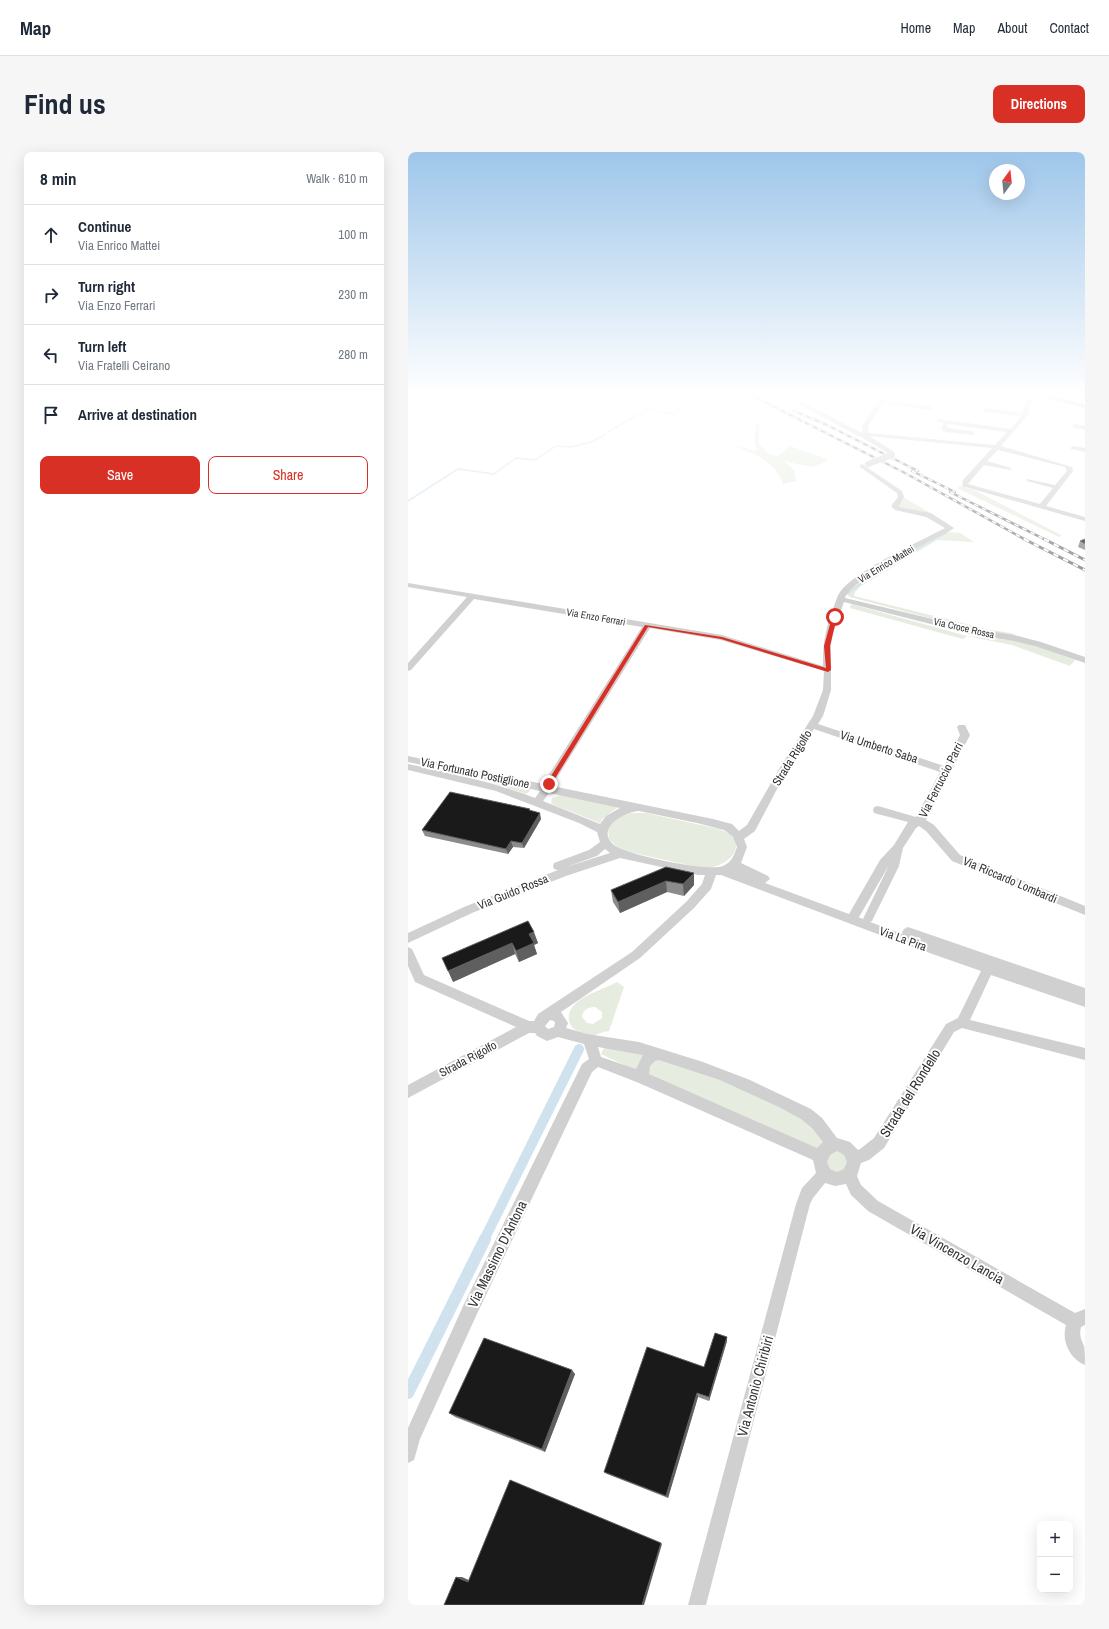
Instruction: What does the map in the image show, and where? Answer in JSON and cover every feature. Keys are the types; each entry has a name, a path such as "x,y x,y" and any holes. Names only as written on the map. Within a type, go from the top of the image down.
{"street":[{"name":"Via Enrico Mattei","path":"828,670 828,639 843,593 855,582 896,556 950,528 928,516 897,508 895,506 896,502 901,497 900,492 865,465 868,464"},
{"path":"980,464 964,481 964,485 1085,519"},
{"path":"989,464 1010,469"},
{"path":"1041,507 1070,471 1070,468 1062,464"},
{"path":"1028,480 1057,487"},
{"name":"Via Enzo Ferrari","path":"408,585 722,638 828,670"},
{"path":"408,668 472,596"},
{"name":"Via Croce Rossa","path":"841,599 970,631 1014,638 1038,644 1085,660"},
{"path":"537,803 647,626"},
{"name":"Strada Rigolfo","path":"739,837 751,828 782,771 818,716 827,690 828,670"},
{"name":"Via Umberto Saba","path":"812,725 946,770"},
{"name":"Via Ferruccio Parri","path":"898,848 912,825 920,822 922,815 965,735 962,727"},
{"name":"Via Fortunato Postiglione","path":"408,759 460,774 499,788 583,820 603,830"},
{"name":"Via Fortunato Postiglione","path":"408,767 546,788 722,825 733,830 739,837"},
{"path":"620,854 606,843 603,837 603,830 606,823 619,813 636,808"},
{"name":"Via Riccardo Lombardi","path":"878,810 920,822 930,828 956,858 1085,912"},
{"path":"533,1027 539,1020 636,955 674,922 707,886 717,872 734,864 739,858 742,847 739,837"},
{"name":"Via Guido Rossa","path":"408,930 452,909 588,855 606,843"},
{"path":"855,914 884,862 898,848"},
{"path":"868,918 894,866 898,848"},
{"name":"Via Guido Rossa","path":"408,938 475,907 562,873 620,854"},
{"name":"Via La Pira","path":"620,854 698,871 717,872 1085,1002"},
{"name":"Via La Pira","path":"734,864 754,876 855,914 1085,993"},
{"path":"874,880 885,884"},
{"path":"408,952 419,978 533,1027 544,1034 551,1035 560,1026 565,1009 577,994"},
{"name":"Strada del Rondello","path":"854,1158 864,1155 879,1143 950,1028 962,1022 988,969"},
{"path":"545,1016 555,1014 560,1026 570,1036 635,1047 683,1060 718,1073 796,1108 806,1114 817,1123 834,1145"},
{"path":"962,1022 1085,1054"},
{"name":"Strada Rigolfo","path":"408,1092 533,1027"},
{"path":"589,1039 596,1061 643,1078 820,1156"},
{"path":"643,1078 642,1071 644,1062 649,1057 660,1054"},
{"name":"Via Massimo D'Antona","path":"408,1454 412,1438 473,1302 587,1068 596,1061"},
{"path":"834,1145 844,1147 854,1158 854,1168 849,1176 839,1180 824,1174 820,1165 820,1156 825,1148 834,1145"},
{"name":"Via Antonio Chiribiri","path":"697,1605 803,1204 807,1193 824,1174"},
{"name":"Via Vincenzo Lancia","path":"849,1176 856,1190 873,1206 1080,1320"},
{"path":"1080,1320 1071,1334 1076,1348 1085,1357"}],"shaded area":[{"path":"770,464 786,464 794,470 796,481 783,484 775,469"},
{"path":"797,464 820,464 813,467"},
{"path":"961,486 974,490 1061,535 1059,537 957,488"},
{"path":"904,498 929,512 899,508 898,504"},
{"path":"950,532 960,533 974,542 937,540 861,586 855,592 854,596 986,629 1016,634 1011,635 975,630 850,597 845,593 853,586 889,563 923,544"},
{"path":"851,604 967,636 963,639 850,608"},
{"path":"967,636 1009,640 1035,645 1075,660 1070,666 1012,645"},
{"path":"463,773 530,789 530,791 526,794"},
{"path":"560,795 618,807 602,819 600,823 551,803 552,798"},
{"path":"629,813 646,813 719,829 729,834 735,840 736,847 734,853 729,859 721,864 702,868 620,850 609,839 608,828 617,818"},
{"path":"617,982 624,987 609,1031 593,1036 575,1030 570,1024 569,1020 570,1012 573,1006 586,996","holes":["595,1007 602,1012 602,1018 593,1024 587,1023 582,1017 586,1009"]},
{"path":"605,1046 647,1054 639,1072 601,1054"},
{"path":"659,1058 706,1072 777,1104 807,1121 824,1139 823,1145 817,1149 650,1076 648,1072 648,1061"},
{"path":"837,1150 847,1157 847,1168 837,1173 830,1171 825,1157"}],"building":[{"path":"1085,539 1085,544 1080,541"},
{"path":"450,792 530,809 529,810 540,813 522,843 511,841 506,849 422,830"},
{"path":"666,867 694,873 683,884 666,881 618,902 611,890"},
{"path":"528,921 534,932 529,934 534,943 516,951 512,943 448,971 442,958"},
{"path":"715,1333 727,1337 709,1397 697,1393 666,1496 604,1472 647,1347 704,1367"},
{"path":"484,1338 572,1370 542,1449 449,1413"},
{"path":"510,1480 661,1543 642,1605 444,1605 456,1577 468,1582"}],"waterway":[{"path":"408,501 458,469 494,474 508,464"},
{"path":"933,540 946,533"},
{"path":"848,593 877,572 935,539"},
{"path":"484,1240 579,1049"},
{"path":"408,1393 485,1239"}],"railway":[{"path":"887,464 1026,540"},
{"path":"904,464 918,471"},
{"path":"912,471 955,492"},
{"path":"950,492 1044,539"},
{"path":"1024,539 1085,570"},
{"path":"1044,539 1085,560"}],"route":[{"path":"549,784 647,626 722,638 828,670 827,646 829,633 835,617"}]}
